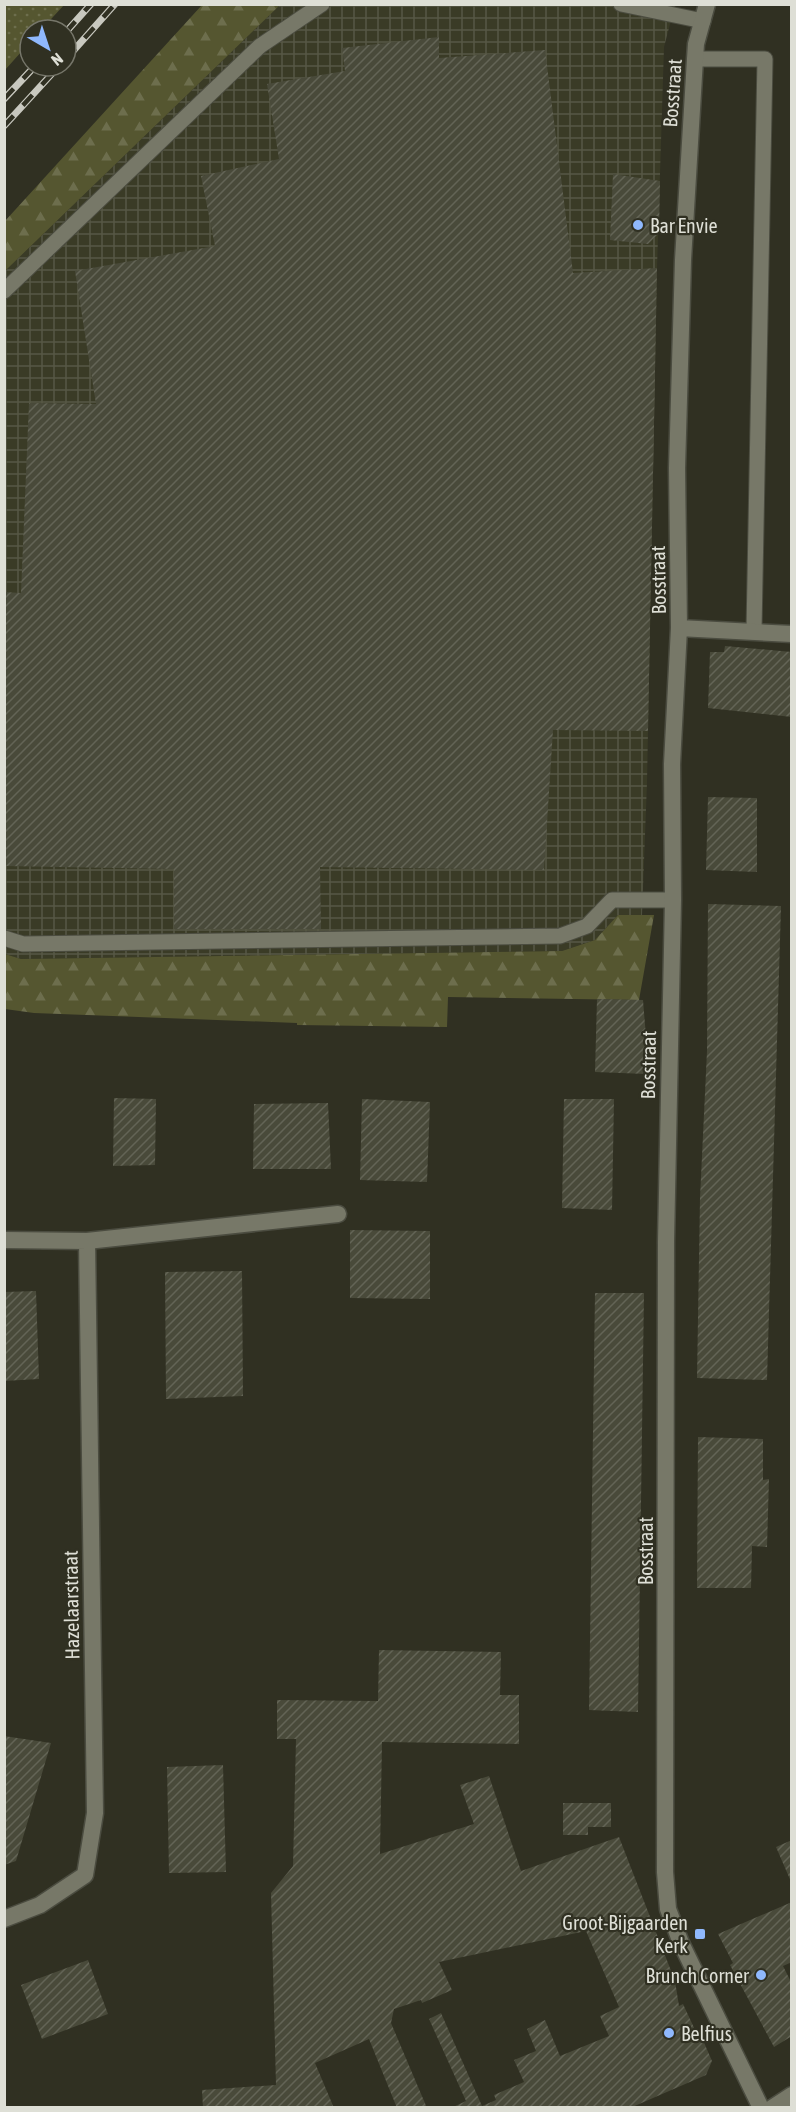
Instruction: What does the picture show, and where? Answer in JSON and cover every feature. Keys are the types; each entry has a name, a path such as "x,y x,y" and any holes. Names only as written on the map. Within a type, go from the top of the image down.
{"street":[{"name":"Bosstraat","path":"705,13 696,44 682,260 677,468 679,628 672,764 673,900 666,1242 664,1872 668,1909 681,1943 761,2108"},
{"path":"679,628 754,630 792,634"},
{"path":"4,1240 87,1241 338,1214"},
{"name":"Hazelaarstraat","path":"4,1919 40,1905 85,1875 95,1813 87,1241"},
{"path":"772,2108 792,2095"}],"lane":[{"path":"4,291 260,46 322,4"},
{"path":"621,4 705,13"},
{"path":"695,59 765,59 754,630"},
{"path":"4,938 23,944 560,936 587,926 612,900 673,900"}],"shaded area":[{"path":"280,5 675,5 664,47 642,915 618,915 595,940 562,951 21,959 5,954 5,271"}],"green space":[{"path":"5,4 64,5 52,18 18,18 18,55 5,70"},
{"path":"202,5 280,5 5,271 5,221"},
{"path":"618,915 654,915 639,1000 448,997 447,1027 297,1025 297,1023 34,1013 5,1009 5,954 21,959 562,951 595,940"}],"building":[{"path":"439,37 439,58 545,50 573,273 657,268 648,731 553,730 544,870 320,867 321,929 174,929 174,869 4,866 4,592 21,593 29,403 96,404 75,271 215,246 201,176 279,159 267,84 345,71 342,48"},
{"path":"613,174 660,181 659,233 648,244 610,240"},
{"path":"725,646 792,652 792,717 708,708 710,652 724,652"},
{"path":"708,797 757,798 757,872 706,870"},
{"path":"708,904 781,906 767,1380 697,1378 700,1198 707,1051"},
{"path":"597,999 643,1000 646,1074 595,1072"},
{"path":"114,1098 156,1099 155,1165 113,1166"},
{"path":"362,1099 430,1102 427,1182 360,1180"},
{"path":"564,1099 614,1099 612,1210 562,1208"},
{"path":"328,1103 331,1169 253,1169 254,1104"},
{"path":"350,1230 430,1231 430,1299 350,1298"},
{"path":"242,1271 243,1396 166,1399 165,1272"},
{"path":"36,1291 39,1379 4,1381 4,1292"},
{"path":"595,1293 644,1293 638,1712 589,1710"},
{"path":"698,1437 763,1439 763,1480 769,1479 767,1547 752,1546 751,1588 697,1588"},
{"path":"379,1650 501,1652 500,1695 519,1695 519,1744 382,1742 380,1854 474,1824 460,1785 489,1776 521,1871 619,1837 675,1981 679,2006 683,2004 696,2032 699,2031 712,2061 706,2075 630,2108 451,2108 466,2101 429,2019 441,2013 482,2106 496,2100 494,2095 524,2082 514,2060 536,2051 527,2029 545,2020 560,2056 609,2036 600,2016 619,2007 586,1931 439,1962 452,1990 422,2003 421,2000 394,2009 391,2023 427,2108 397,2108 369,2039 315,2063 334,2108 203,2108 202,2090 276,2085 271,1893 293,1866 296,1739 277,1739 277,1700 378,1701"},
{"path":"4,1736 51,1743 16,1861 4,1865"},
{"path":"223,1765 226,1872 169,1873 167,1767"},
{"path":"563,1803 611,1803 611,1827 588,1827 588,1835 563,1835"},
{"path":"792,1840 792,1884 776,1847"},
{"name":"Brunch Corner","path":"792,1902 792,1962 783,1966 792,1984 792,2036 774,2047 730,1965 733,1963 718,1934"},
{"path":"88,1960 108,2014 42,2039 21,1985"}],"railway":[{"path":"78,19 91,4"},
{"path":"78,46 115,4"},
{"path":"4,99 24,78"},
{"path":"4,126 48,78"}],"place":[{"name":"Bar Envie","path":"638,225"},
{"name":"Groot-Bijgaarden Kerk","path":"700,1934"},
{"name":"Brunch Corner","path":"761,1975"},
{"name":"Belfius","path":"669,2033"}]}
